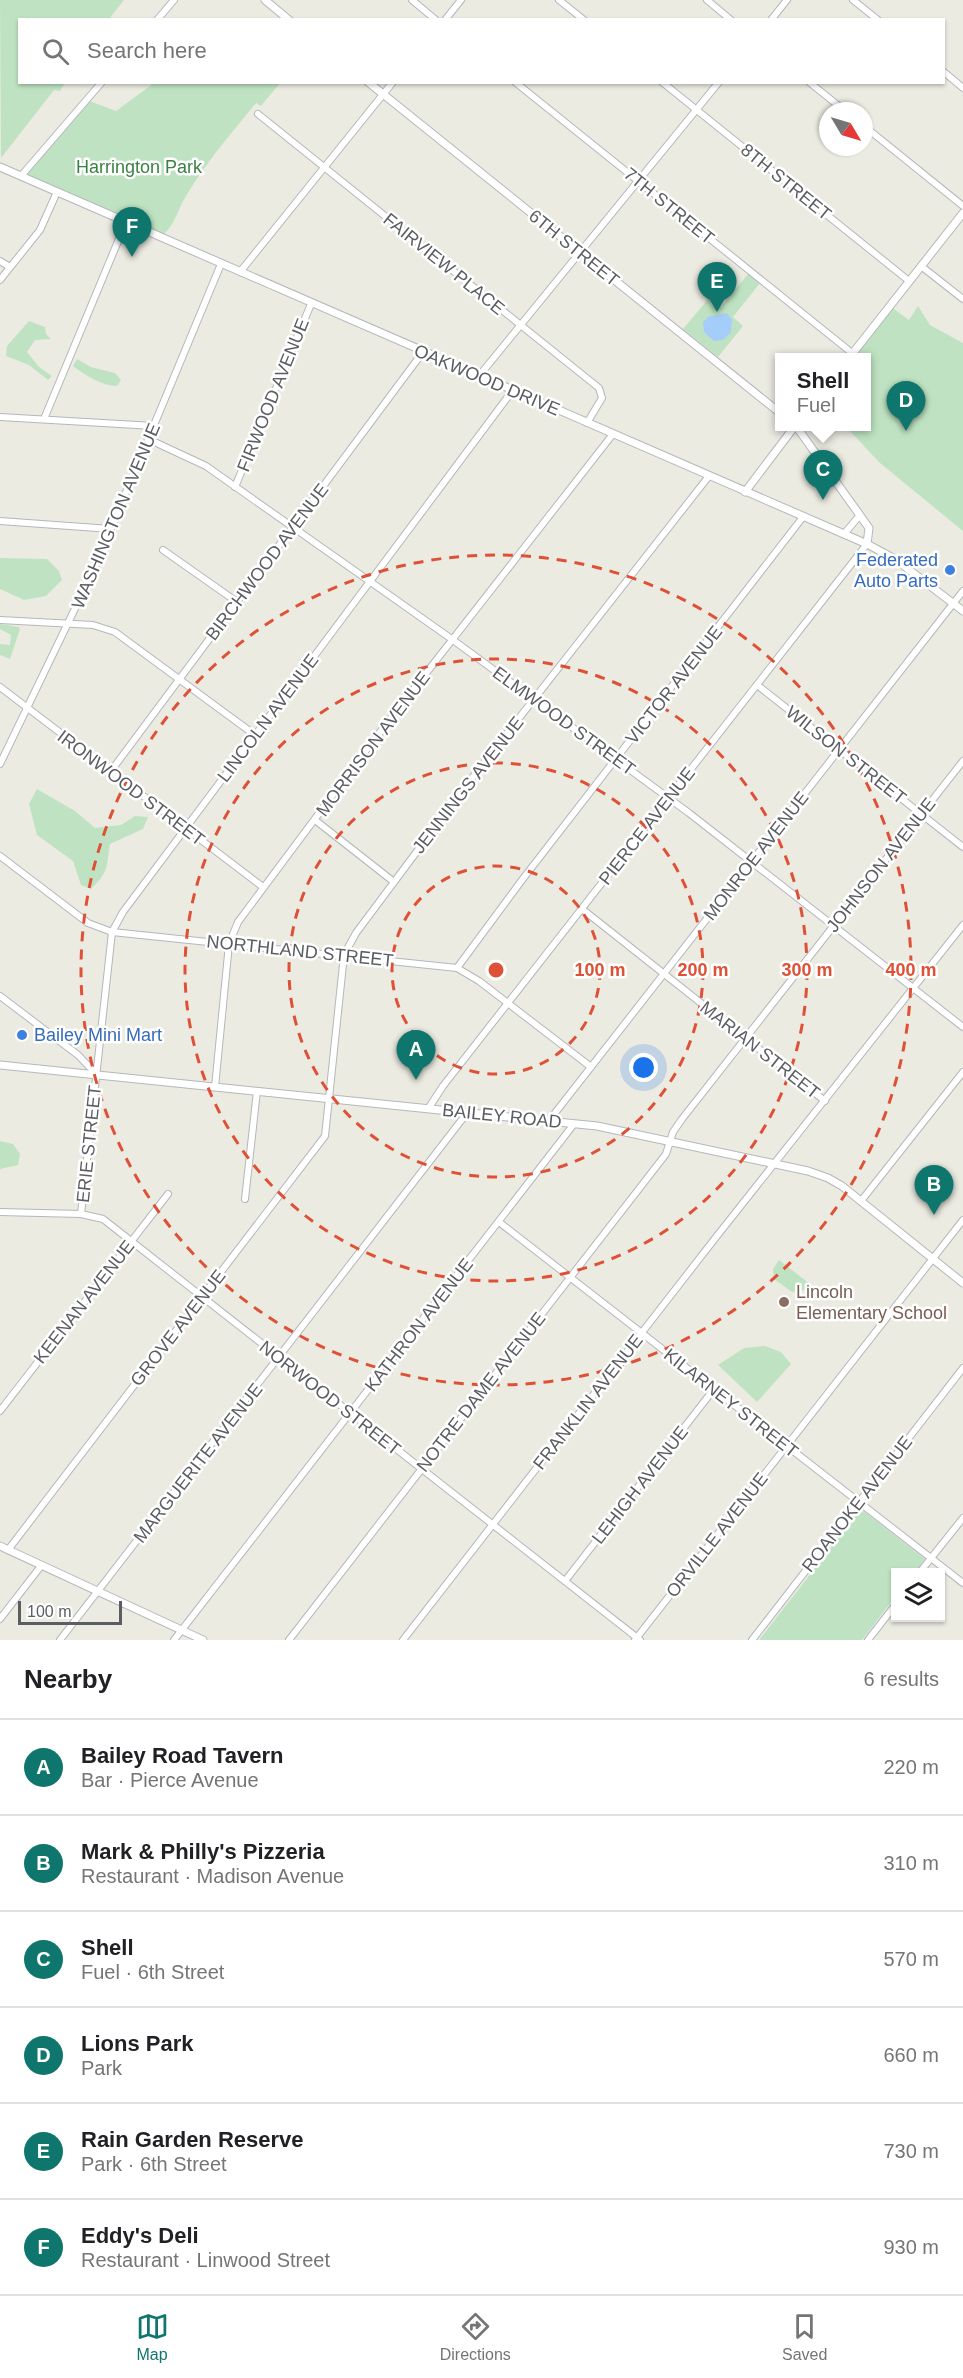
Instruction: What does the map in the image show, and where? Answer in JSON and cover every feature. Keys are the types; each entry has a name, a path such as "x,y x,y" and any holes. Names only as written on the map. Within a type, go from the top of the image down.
{"street":[{"path":"159,18 174,0"},
{"path":"265,0 287,18"},
{"path":"412,0 434,18"},
{"path":"447,18 461,0"},
{"path":"559,0 582,18"},
{"path":"707,0 729,18"},
{"path":"773,18 787,0"},
{"path":"853,0 876,18"},
{"path":"945,73 963,88"},
{"path":"21,176 100,84"},
{"name":"6TH STREET","path":"370,84 775,409"},
{"path":"240,272 391,84"},
{"name":"7TH STREET","path":"516,84 849,353"},
{"name":"8TH STREET","path":"664,84 909,281"},
{"path":"479,376 717,84"},
{"path":"811,84 834,102"},
{"name":"FAIRVIEW PLACE","path":"258,114 599,388 602,398 587,423"},
{"path":"873,133 963,206"},
{"name":"OAKWOOD DRIVE","path":"0,167 867,544 895,559 963,611"},
{"path":"0,280 40,229 57,192"},
{"path":"853,353 963,213"},
{"path":"44,419 126,222"},
{"path":"0,261 10,267"},
{"name":"WASHINGTON AVENUE","path":"0,764 70,623 222,264"},
{"path":"921,266 963,299"},
{"name":"FIRWOOD AVENUE","path":"235,487 311,303"},
{"name":"BIRCHWOOD AVENUE","path":"111,771 423,352"},
{"name":"LINCOLN AVENUE","path":"97,1075 112,932 123,912 513,390"},
{"path":"0,417 154,426"},
{"path":"745,492 792,431"},
{"path":"800,431 869,528 867,544"},
{"name":"MORRISON AVENUE","path":"215,1087 229,944 238,922 613,434"},
{"name":"ELMWOOD STREET","path":"148,439 197,460 535,699 669,799 963,1027"},
{"name":"JENNINGS AVENUE","path":"330,1099 344,955 356,933 709,476"},
{"path":"844,534 860,515"},
{"name":"VICTOR AVENUE","path":"457,968 803,517"},
{"path":"0,521 111,529"},
{"name":"PIERCE AVENUE","path":"428,1109 867,544"},
{"path":"163,550 237,602"},
{"name":"MONROE AVENUE","path":"552,1121 555,1113 963,591"},
{"path":"0,620 93,625 115,632 255,735"},
{"name":"WILSON STREET","path":"757,685 963,847"},
{"name":"IRONWOOD STREET","path":"0,687 263,887"},
{"name":"JOHNSON AVENUE","path":"670,1142 673,1132 963,760"},
{"path":"315,820 394,882"},
{"name":"NORTHLAND STREET","path":"0,856 88,923 112,932 457,968 509,1003 591,1067"},
{"name":"MARIAN STREET","path":"582,909 825,1101"},
{"name":"FRANKLIN AVENUE","path":"403,1640 963,925"},
{"path":"0,996 78,1056 97,1075"},
{"name":"BAILEY ROAD","path":"0,1065 597,1126 773,1165 828,1178 861,1201 963,1283"},
{"path":"861,1201 963,1072"},
{"name":"ERIE STREET","path":"81,1214 97,1075"},
{"path":"245,1199 257,1091"},
{"name":"GROVE AVENUE","path":"8,1550 319,1145 327,1131 330,1099"},
{"name":"MARGUERITE AVENUE","path":"60,1640 467,1113"},
{"name":"KATHRON AVENUE","path":"174,1640 574,1124"},
{"name":"NOTRE DAME AVENUE","path":"289,1640 666,1154 670,1142"},
{"name":"KEENAN AVENUE","path":"0,1411 168,1194"},
{"name":"NORWOOD STREET","path":"0,1212 81,1214 103,1219 637,1639"},
{"name":"ORVILLE AVENUE","path":"637,1639 963,1220"},
{"name":"KILARNEY STREET","path":"499,1222 963,1583"},
{"name":"ROANOKE AVENUE","path":"752,1640 963,1368"},
{"name":"LEHIGH AVENUE","path":"565,1581 714,1389"},
{"path":"923,1568 963,1518"},
{"path":"0,1546 203,1640"},
{"path":"0,1619 41,1566"},
{"path":"868,1640 891,1610"}],"green space":[{"path":"0,0 124,0 110,18 18,18 18,84 64,84 60,91 54,90 1,158"},
{"name":"Harrington Park","path":"153,84 279,84 261,106 256,103 217,152 198,177 171,226 160,237 21,176 87,100 116,111"},
{"path":"748,274 760,283 733,317 743,326 718,357 683,329 709,298 721,307"},
{"path":"890,306 909,320 918,306 930,325 963,343 963,531 880,463 850,431 871,431 871,353 852,353"},
{"path":"29,321 45,327 46,334 51,339 35,340 27,352 39,367 52,376 48,380 29,365 6,356 7,346"},
{"path":"77,359 91,367 115,373 121,380 117,386 94,379 73,366"},
{"path":"0,558 47,559 59,571 62,580 46,596 24,600 0,589"},
{"path":"0,624 20,629 10,659 0,655 0,644 10,645 11,635 0,629"},
{"path":"37,789 75,811 95,828 121,825 135,816 148,817 143,829 110,844 104,873 91,889 81,885 73,861 37,835 29,804"},
{"path":"0,1141 13,1144 20,1154 18,1165 0,1169"},
{"path":"779,1260 810,1284 805,1290 792,1292 774,1279 773,1269"},
{"path":"765,1346 781,1352 791,1364 757,1402 718,1365 744,1348"},
{"path":"861,1509 925,1559 918,1568 891,1568 891,1602 862,1640 759,1640"}],"water":[{"path":"727,313 732,320 731,332 723,340 714,341 704,332 703,322 708,317"}],"place":[{"name":"Eddy's Deli","path":"132,257"},
{"name":"Rain Garden Reserve","path":"717,312"},
{"name":"Lions Park","path":"906,431"},
{"name":"Shell","path":"823,500"},
{"name":"Federated Auto Parts","path":"950,570"},
{"name":"Bailey Mini Mart","path":"22,1035"},
{"name":"Bailey Road Tavern","path":"416,1080"},
{"name":"Mark & Philly's Pizzeria","path":"934,1215"},
{"name":"Lincoln Elementary School","path":"784,1302"}]}
